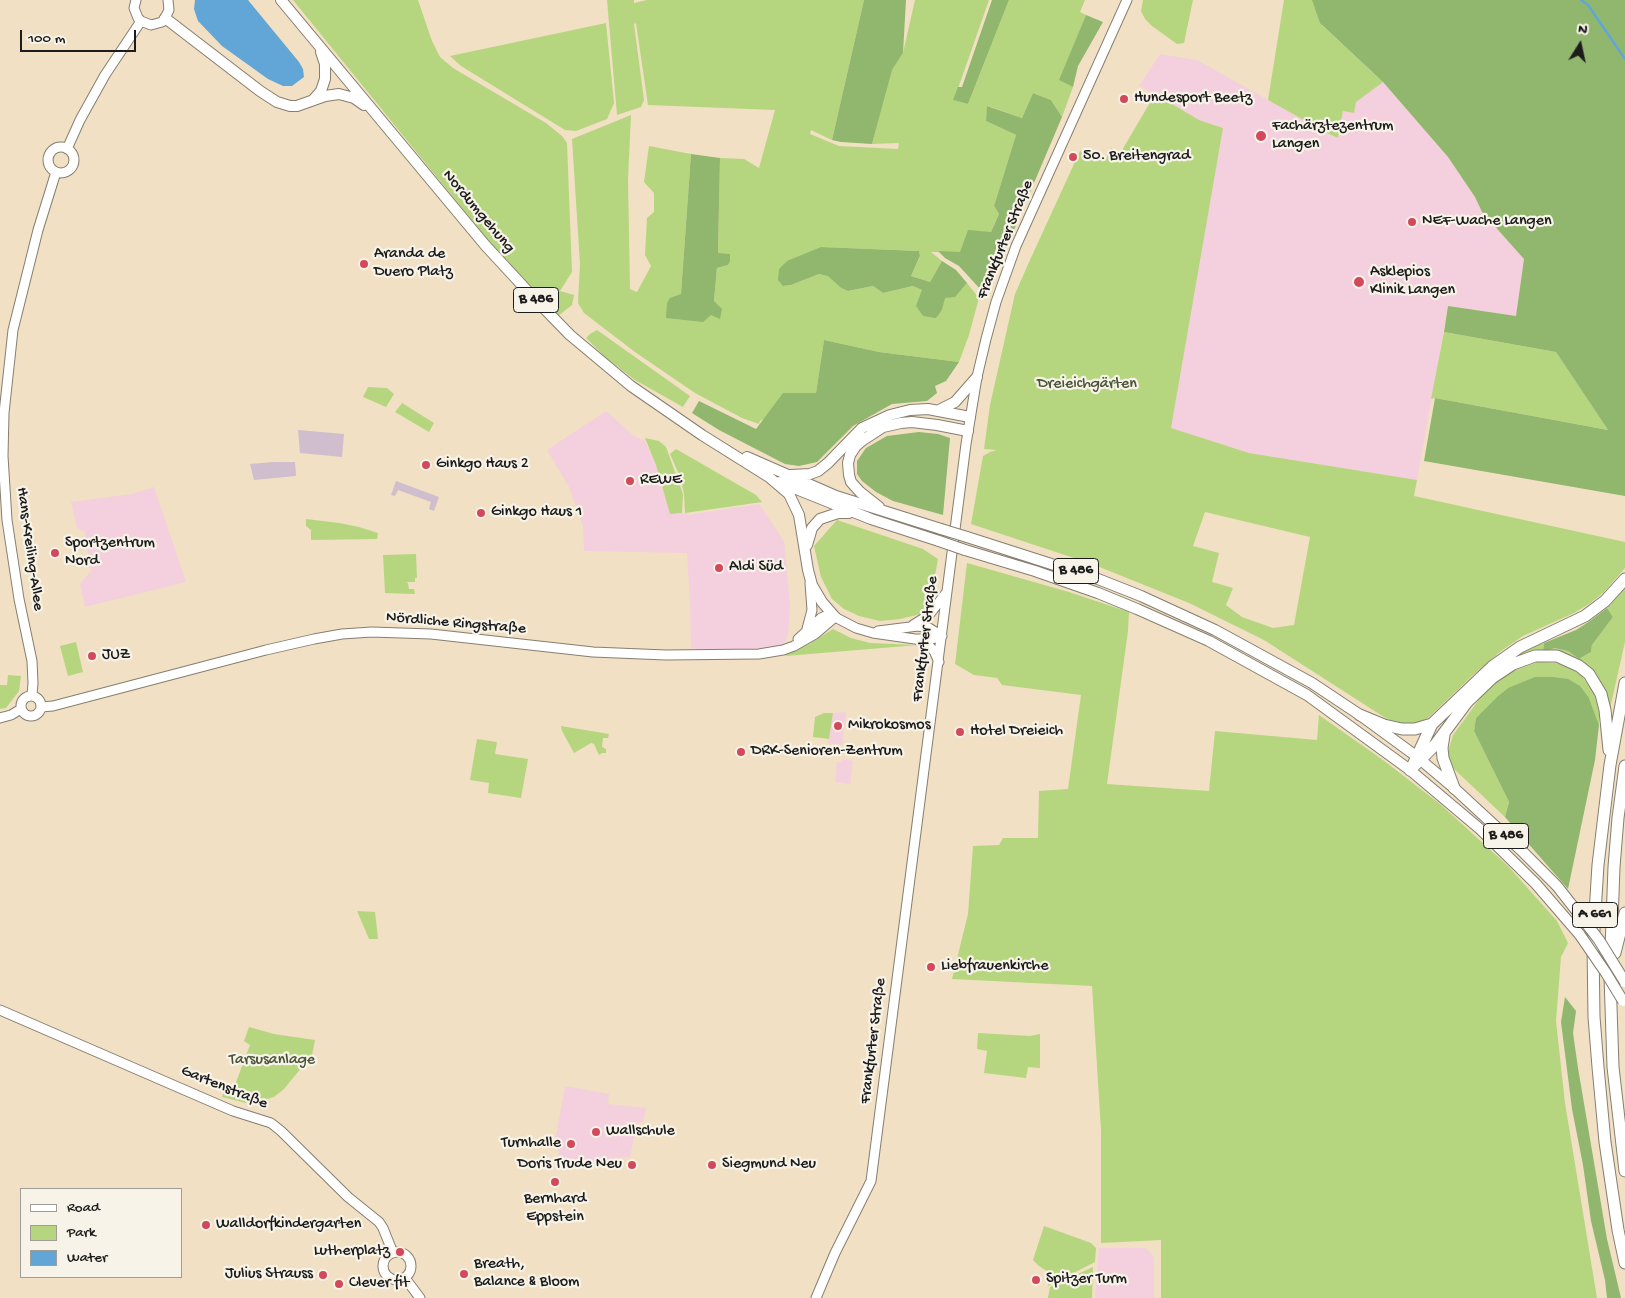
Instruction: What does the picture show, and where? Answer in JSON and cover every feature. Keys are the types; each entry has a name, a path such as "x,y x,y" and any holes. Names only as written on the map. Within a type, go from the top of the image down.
{"highway":[{"path":"1410,770 1418,758 1432,724 1493,666 1520,647 1585,616 1605,601 1625,579"},
{"path":"1418,758 1444,733 1467,702 1492,678 1503,670 1528,658 1546,655 1557,656 1579,666 1589,674 1601,694 1610,765"},
{"name":"A 661","path":"1625,683 1610,765 1598,865 1593,945 1594,1017 1606,1142 1618,1230 1625,1263"},
{"path":"1360,715 1384,725 1402,729 1415,729 1432,724"},
{"path":"1444,733 1443,758 1454,788"},
{"name":"A 661","path":"1625,766 1614,867 1610,976 1613,1067 1625,1171"},
{"path":"1610,976 1625,913"}],"main road":[{"name":"Nordumgehung","path":"281,0 486,245 533,298 602,363 631,386 709,440"},
{"path":"166,18 277,102 297,106 332,94 346,95 374,110"},
{"path":"313,100 324,85 326,72 319,46"},
{"path":"939,410 955,402 977,378"},
{"path":"782,473 801,475 818,471 862,428 879,419 910,410 939,410 970,417"},
{"path":"888,514 866,498 851,482 848,463 850,455 856,446 883,427 901,423 937,424 968,431"},
{"name":"B 486","path":"709,440 836,496 1098,579 1216,630 1304,679 1360,715 1418,758 1522,850 1557,886 1599,940 1625,982"},
{"name":"B 486","path":"709,440 769,477 871,519 1035,571 1138,608 1210,641 1307,696 1410,770 1502,849 1555,904 1580,935 1597,959 1625,1006"},
{"name":"B 486","path":"769,477 789,494 797,509 810,575 816,594 835,616"},
{"path":"806,554 812,528 820,519 842,513 871,519"}],"street":[{"path":"136,0 135,13 142,21 152,25 162,22 166,18 169,10 168,0"},
{"name":"Frankfurter Straße","path":"816,1298 835,1253 871,1181 968,431 977,378 996,302 1016,246 1127,0"},
{"path":"56,172 66,172 73,166 73,154 67,149 80,120 105,75 142,21"},
{"name":"Hans-Kreiling-Allee","path":"32,695 32,661 19,599 7,520 4,413 13,330 33,246 56,172 50,167 49,159 50,155 57,148 67,149"},
{"path":"806,632 812,610 810,575"},
{"name":"B 486","path":"864,630 881,631 918,623 929,615 948,590"},
{"name":"Nördliche Ringstraße","path":"786,649 824,616 835,616"},
{"name":"B 486","path":"835,616 849,625 873,633 915,639 932,639 942,636"},
{"name":"Nördliche Ringstraße","path":"0,718 21,710 27,716 32,716 40,712 41,707 53,706 329,636 393,632 431,634 571,650 657,655 759,654 786,649 814,634 835,616"},
{"name":"B 486","path":"909,626 928,628 942,636"},
{"name":"B 486","path":"915,639 928,645 937,656 939,662"},
{"path":"21,710 24,698 32,695 39,699 41,707"},
{"name":"Gartenstraße","path":"0,1010 233,1110 271,1122 348,1197 379,1222 392,1253"},
{"path":"392,1253 405,1254 411,1262 410,1272 401,1280 392,1279 384,1273 384,1261 392,1253"},
{"path":"405,1278 420,1298"}],"shaded area":[{"name":"Asklepios Klinik Langen","path":"1160,54 1197,60 1338,138 1343,111 1354,113 1356,101 1383,82 1448,157 1475,197 1482,212 1524,259 1516,317 1448,306 1417,480 1249,453 1170,428 1223,128 1199,120 1139,86"},
{"path":"606,411 633,435 645,441 656,465 670,514 688,513 688,515 759,504 784,541 790,605 788,636 782,646 768,649 707,651 691,647 687,553 584,551 583,526 569,487 547,450"},
{"path":"298,430 344,434 342,457 300,453"},
{"path":"295,462 296,476 254,480 250,464"},
{"path":"396,481 439,497 434,511 429,509 431,502 398,490 395,496 391,495"},
{"path":"154,487 186,582 85,607 80,584 91,571 85,532 77,528 71,502 132,494"},
{"name":"Mikrokosmos","path":"846,712 842,745 828,743 833,713"},
{"name":"Mikrokosmos","path":"842,759 853,761 850,784 835,782 837,762 841,762"},
{"name":"Wallschule","path":"565,1086 609,1094 608,1104 646,1108 643,1122 637,1123 630,1157 563,1164 555,1141"},
{"path":"1099,1248 1145,1248 1150,1252 1154,1258 1154,1298 1095,1298"}],"green space":[{"path":"293,0 418,0 432,41 440,57 453,68 546,123 562,136 567,143 572,272 560,291 574,295 572,305 558,316 523,280 483,234"},
{"path":"607,0 634,0 634,3 647,0 864,0 832,140 811,130 810,134 839,146 898,149 899,143 872,144 891,71 903,53 915,0 989,0 954,100 968,104 1009,0 1085,0 1080,12 1086,15 1060,80 1073,87 1062,117 1051,100 1033,93 1022,118 988,106 986,121 1016,135 994,206 999,214 991,232 960,252 931,252 942,261 930,282 911,276 920,257 919,251 821,247 784,286 819,274 828,275 841,288 848,291 873,286 883,293 913,286 922,290 942,310 944,298 955,296 967,283 979,298 959,362 879,352 824,340 816,393 760,421 759,424 742,418 695,393 635,352 584,313 578,303 580,264 572,139 631,115 628,179 630,289 637,292 651,266 645,255 647,218 654,212 654,193 644,182 649,146 691,154 681,294 714,301 717,268 728,265 718,253 720,158 744,159 759,168 775,110 648,105 636,23 634,24 644,100 641,107 617,115"},
{"path":"864,0 906,0 903,53 892,70 872,144 832,140"},
{"path":"992,0 1009,0 968,104 953,100 958,87 962,87"},
{"path":"1143,0 1193,0 1184,43 1177,44 1145,19 1141,11"},
{"path":"1284,0 1313,0 1322,25 1383,82 1356,102 1354,113 1343,111 1338,138 1268,100"},
{"path":"1312,0 1625,0 1625,496 1424,461 1435,398 1608,430 1556,352 1444,332 1448,306 1516,316 1524,259 1482,212 1475,197 1448,157 1383,82 1320,23"},
{"path":"1086,15 1103,22 1078,66 1073,87 1059,80"},
{"path":"606,23 614,103 607,119 576,131 565,130 461,66 450,56"},
{"path":"1033,93 1051,100 1062,117 989,289 982,291 959,266 945,258 938,251 960,252 968,230 991,232 999,214 994,206 1016,135 986,121 987,106 1022,118"},
{"name":"Dreieichgärten","path":"1155,94 1199,120 1223,128 1171,428 1249,453 1417,480 1414,496 1625,542 1625,568 1604,592 1589,604 1574,613 1523,636 1501,651 1428,718 1415,724 1387,719 1264,640 1189,603 1092,564 971,524 983,456 997,450 984,449 990,405 1015,294 1080,151 1105,161 1111,148 1121,152","holes":["1205,512 1310,537 1294,625 1273,628 1242,617 1226,605 1233,588 1212,582 1219,553 1193,546"]},
{"path":"691,154 720,158 718,253 730,254 728,265 717,268 714,301 722,309 720,319 711,315 703,322 666,318 667,303 670,298 681,294"},
{"path":"821,247 919,251 920,256 911,276 930,282 942,261 956,270 967,283 955,297 945,298 942,310 936,318 923,316 916,306 922,290 913,286 883,293 873,286 848,291 841,288 828,276 819,274 791,285 783,286 778,280 779,269 787,261"},
{"path":"597,330 690,396 683,407 635,380 604,356 586,338"},
{"path":"1444,332 1556,352 1608,430 1435,398 1431,399"},
{"path":"824,340 879,352 959,362 946,381 935,386 937,393 927,401 892,404 853,426 817,462 799,466 785,464 719,430 692,413 699,401 756,429 783,393 816,393"},
{"path":"368,387 387,388 394,394 386,407 363,397"},
{"path":"402,403 434,423 429,432 395,412"},
{"path":"919,432 938,434 950,438 943,515 893,501 876,492 862,481 857,474 857,461 866,448 887,436"},
{"path":"645,438 659,441 666,447 683,494 682,513 670,514 656,465"},
{"path":"676,449 756,495 762,502 685,513 684,494 680,477 670,454"},
{"path":"306,519 359,527 378,533 377,539 311,540 311,530 306,526"},
{"path":"837,520 923,549 938,559 934,581 927,588 928,603 921,614 880,621 859,616 844,609 832,599 821,577 814,546"},
{"path":"416,554 417,578 415,578 415,582 406,582 409,589 414,589 415,594 385,593 383,555"},
{"path":"967,563 1069,592 1129,612 1107,784 1209,791 1215,731 1317,740 1319,715 1383,760 1440,804 1508,866 1557,921 1568,943 1561,957 1556,1021 1565,1103 1597,1298 1161,1298 1161,1240 1101,1243 1101,1130 1092,986 952,979 968,914 973,846 999,845 1003,838 1038,838 1039,791 1068,789 1081,695 1002,685 997,678 974,675 955,664"},
{"path":"1625,589 1625,642 1609,713 1606,692 1596,674 1584,664 1560,655 1505,662 1528,648 1544,643 1543,652 1555,648 1568,651 1579,659 1591,652 1592,645 1613,617 1607,608"},
{"path":"1607,608 1613,617 1592,645 1591,652 1579,659 1568,651 1555,648 1543,652 1544,643 1576,630"},
{"path":"833,629 851,638 870,643 918,645 786,656 786,653 809,644"},
{"path":"76,642 83,672 68,676 60,646"},
{"path":"1538,662 1567,666 1581,675 1594,693 1599,711 1599,725 1589,698 1508,688 1498,696 1476,718 1474,731 1509,802 1505,817 1454,769 1447,755 1453,735 1486,690 1505,674"},
{"path":"8,675 21,676 19,691 6,708 0,709 0,685 7,685"},
{"path":"1535,677 1568,679 1580,686 1589,698 1599,725 1595,760 1568,889 1505,817 1509,802 1474,731 1476,718 1498,696 1508,688"},
{"path":"824,713 833,713 829,739 813,737 815,717"},
{"path":"561,726 609,734 608,738 603,738 602,747 606,749 606,753 599,755 594,744 591,743 574,753"},
{"path":"477,739 497,742 495,754 528,759 521,798 488,793 489,783 470,780"},
{"path":"357,911 375,912 378,939 369,939"},
{"path":"1565,997 1576,1011 1573,1033 1578,1068 1607,1239 1621,1298 1607,1298 1605,1280 1591,1221 1572,1109 1561,1022"},
{"name":"Tarsusanlage","path":"249,1027 274,1034 315,1040 312,1055 284,1089 274,1097 255,1103 246,1103 222,1097 227,1083 235,1085 250,1045 244,1041"},
{"path":"978,1033 1030,1036 1040,1034 1040,1068 1028,1067 1026,1078 984,1073 987,1051 977,1049"},
{"path":"1044,1226 1091,1243 1096,1248 1095,1262 1048,1286 1050,1273 1033,1260"},
{"path":"1093,1267 1092,1298 1048,1298 1050,1287"}],"water":[{"path":"195,0 248,0 299,62 303,69 304,77 292,86 283,86 268,79 222,46 198,21 194,9"}],"waterway":[{"path":"1581,0 1588,5 1625,59"}],"place":[{"name":"Hundesport Beetz","path":"1124,99"},
{"name":"Fachärztezentrum Langen","path":"1261,136"},
{"name":"50. Breitengrad","path":"1073,157"},
{"name":"NEF-Wache Langen","path":"1412,222"},
{"name":"Aranda de Duero Platz","path":"364,264"},
{"name":"Asklepios Klinik Langen","path":"1359,282"},
{"name":"Ginkgo Haus 2","path":"426,465"},
{"name":"REWE","path":"630,481"},
{"name":"Ginkgo Haus 1","path":"481,513"},
{"name":"Sportzentrum Nord","path":"55,553"},
{"name":"Aldi Süd","path":"719,568"},
{"name":"JUZ","path":"92,656"},
{"name":"Mikrokosmos","path":"838,726"},
{"name":"Hotel Dreieich","path":"960,732"},
{"name":"DRK-Senioren-Zentrum","path":"741,752"},
{"name":"Liebfrauenkirche","path":"931,967"},
{"name":"Wallschule","path":"596,1132"},
{"name":"Turnhalle","path":"571,1144"},
{"name":"Doris Trude Neu","path":"632,1165"},
{"name":"Siegmund Neu","path":"712,1165"},
{"name":"Bernhard Eppstein","path":"555,1182"},
{"name":"Walldorfkindergarten","path":"206,1225"},
{"name":"Lutherplatz","path":"400,1252"},
{"name":"Breath, Balance & Bloom","path":"464,1274"},
{"name":"Julius Strauss","path":"323,1275"},
{"name":"Spitzer Turm","path":"1036,1280"},
{"name":"Clever fit","path":"339,1284"}]}
